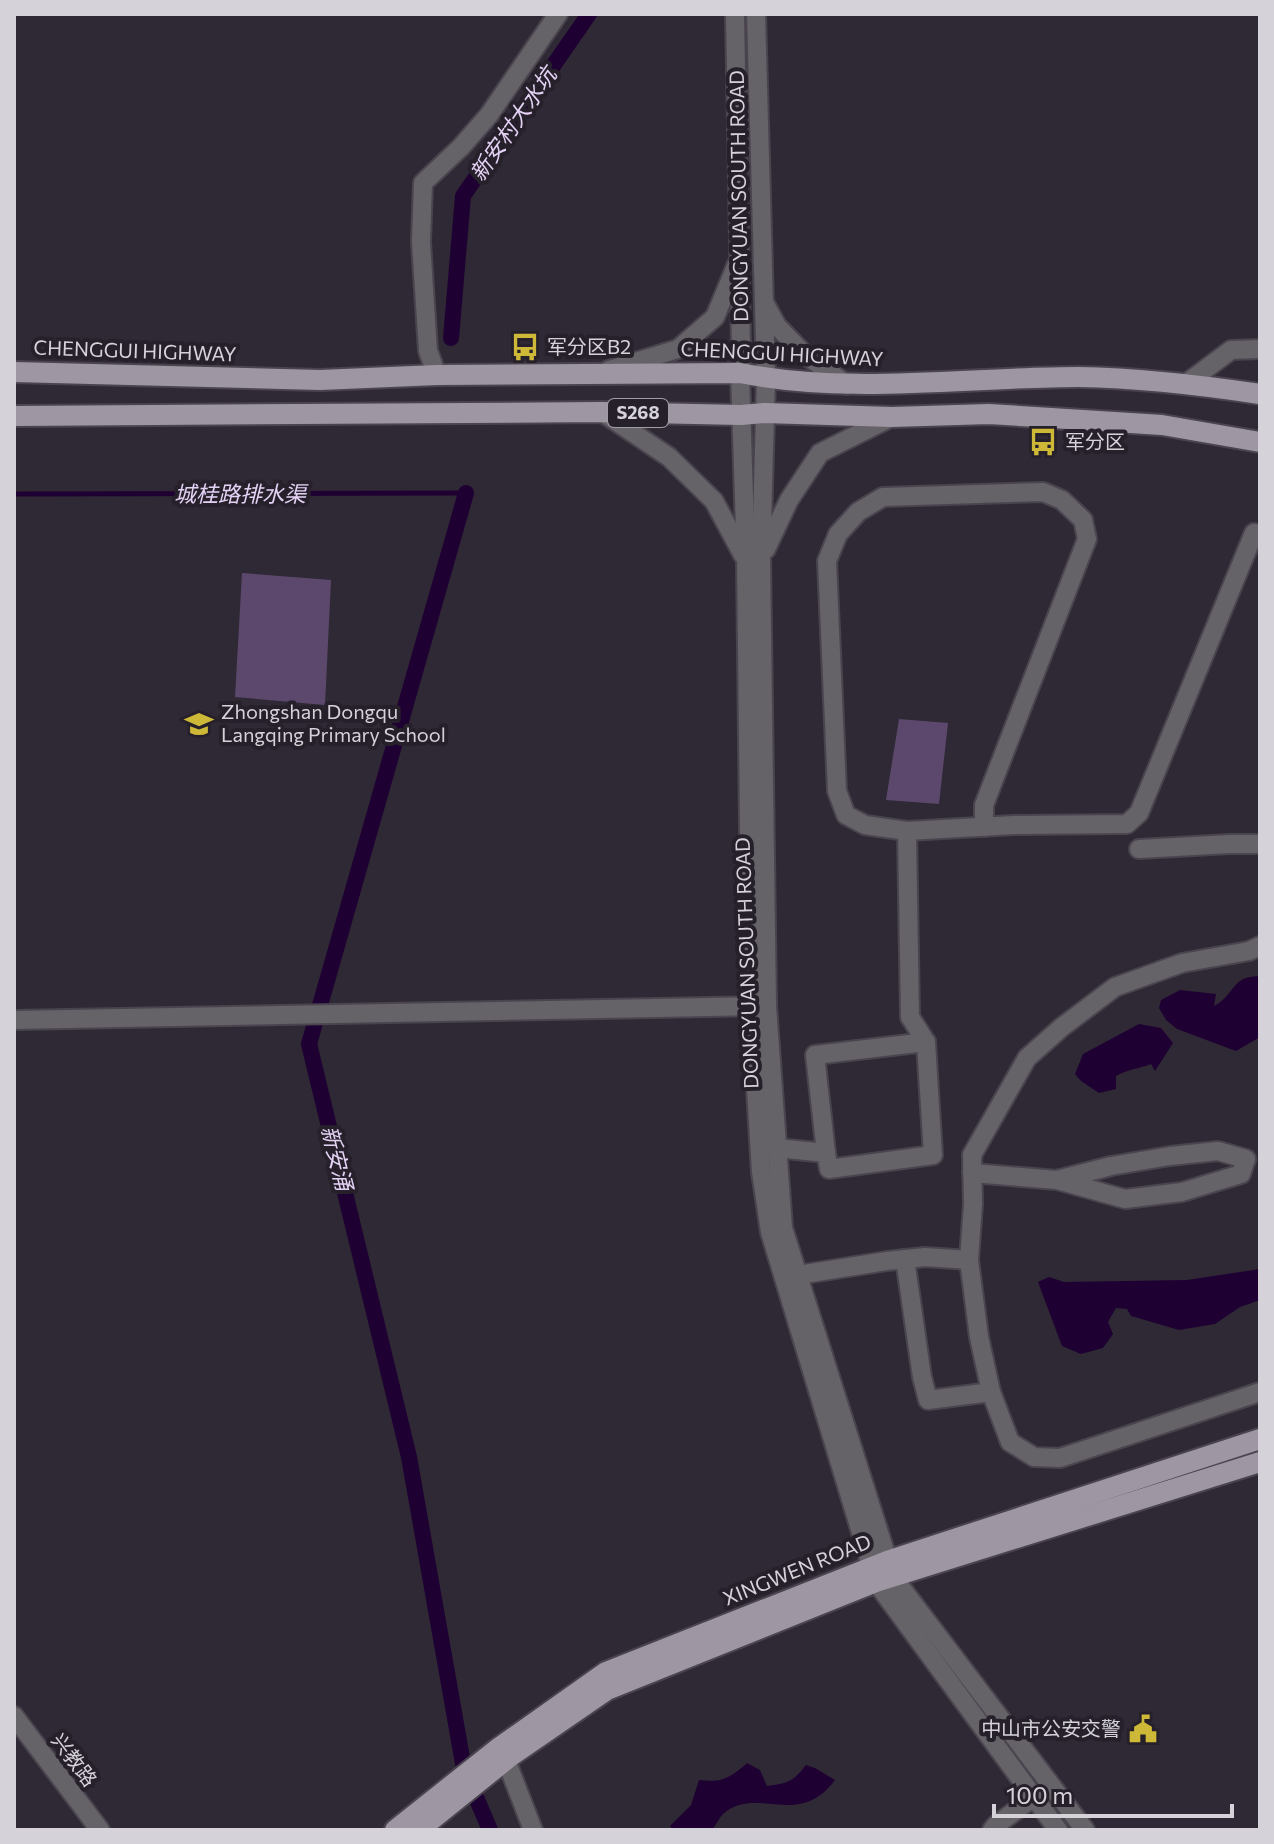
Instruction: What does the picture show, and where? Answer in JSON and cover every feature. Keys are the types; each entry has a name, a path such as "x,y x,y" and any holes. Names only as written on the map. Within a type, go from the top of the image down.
{"main road":[{"name":"CHENGGUI HIGHWAY","path":"14,372 320,380 437,375 740,373 847,385 1080,377 1187,383 1260,394"},
{"name":"S268","path":"14,416 602,412 892,417 989,414 1162,425 1260,442"},
{"name":"XINGWEN ROAD","path":"395,1830 607,1690 882,1571 1260,1439"},
{"name":"XINGWEN ROAD","path":"882,1571 1260,1462"},
{"name":"XINGWEN ROAD","path":"423,1829 457,1790"}],"street":[{"path":"437,375 428,351 421,242 423,183 489,115 558,14"},
{"name":"DONGYUAN SOUTH ROAD","path":"735,14 741,415 754,560 761,1172 770,1232 882,1571 1058,1830"},
{"name":"DONGYUAN SOUTH ROAD","path":"754,560 766,378 756,14"},
{"path":"597,374 678,349 715,317 740,258"},
{"path":"763,300 777,326 803,353 847,385"},
{"path":"1187,383 1231,350 1260,349"},
{"path":"602,412 669,457 714,501 754,560 820,453 892,417"},
{"path":"984,827 984,805 1087,539 1083,520 1062,500 1043,492 883,497 858,512 838,534 827,561 837,791 846,815 865,825 907,831 1127,824 1139,813 1250,542 1254,533 1260,534"},
{"path":"907,831 910,1017 926,1042 933,1155 829,1169 815,1055 926,1042"},
{"path":"1139,849 1260,844"},
{"path":"1260,946 1249,951 1182,963 1115,987 1027,1058 972,1155 969,1260 979,1337 991,1392 1010,1442 1034,1457 1060,1458 1260,1392"},
{"path":"14,1020 759,1006"},
{"name":"DONGYUAN SOUTH ROAD","path":"759,1006 777,1148 783,1228 882,1571 1085,1830"},
{"path":"777,1148 826,1153"},
{"path":"972,1173 1057,1180 1125,1199 1182,1192 1241,1174 1246,1159 1218,1151 1170,1156 1111,1166 1057,1180"},
{"path":"798,1275 925,1257 969,1260"},
{"path":"905,1259 928,1400 991,1392"},
{"name":"兴教路","path":"14,1716 100,1830"},
{"path":"499,1760 533,1830"},
{"path":"992,1830 1034,1797"}],"shaded area":[{"path":"242,573 331,580 325,705 235,697"},
{"path":"899,719 948,723 939,804 886,800"},
{"path":"1260,976 1260,1037 1236,1051 1177,1029 1166,1020 1159,1008 1161,1000 1180,990 1216,994 1214,1006 1241,980"},
{"path":"1139,1024 1161,1028 1173,1043 1155,1071 1151,1064 1125,1072 1116,1076 1116,1089 1099,1093 1081,1081 1075,1074 1083,1054"},
{"path":"1260,1269 1260,1300 1240,1307 1215,1324 1179,1330 1131,1316 1127,1309 1116,1308 1108,1322 1113,1334 1103,1348 1081,1354 1062,1346 1038,1282 1049,1277 1064,1282 1187,1280"},
{"path":"747,1763 760,1770 767,1786 790,1781 806,1765 835,1780 821,1795 807,1802 792,1805 749,1803 723,1814 712,1830 673,1830 670,1826 691,1805 699,1780 725,1778"}],"waterway":[{"name":"新安村大水坑","path":"451,338 463,196 589,14"},
{"name":"城桂路排水渠","path":"14,494 466,493"},
{"name":"新安涌","path":"466,493 309,1044 409,1457 464,1769 490,1830"}],"place":[{"name":"军分区B2","path":"525,347"},
{"name":"军分区","path":"1043,442"},
{"name":"Zhongshan Dongqu Langqing Primary School","path":"199,724"},
{"name":"中山市公安交警","path":"1143,1729"}]}
